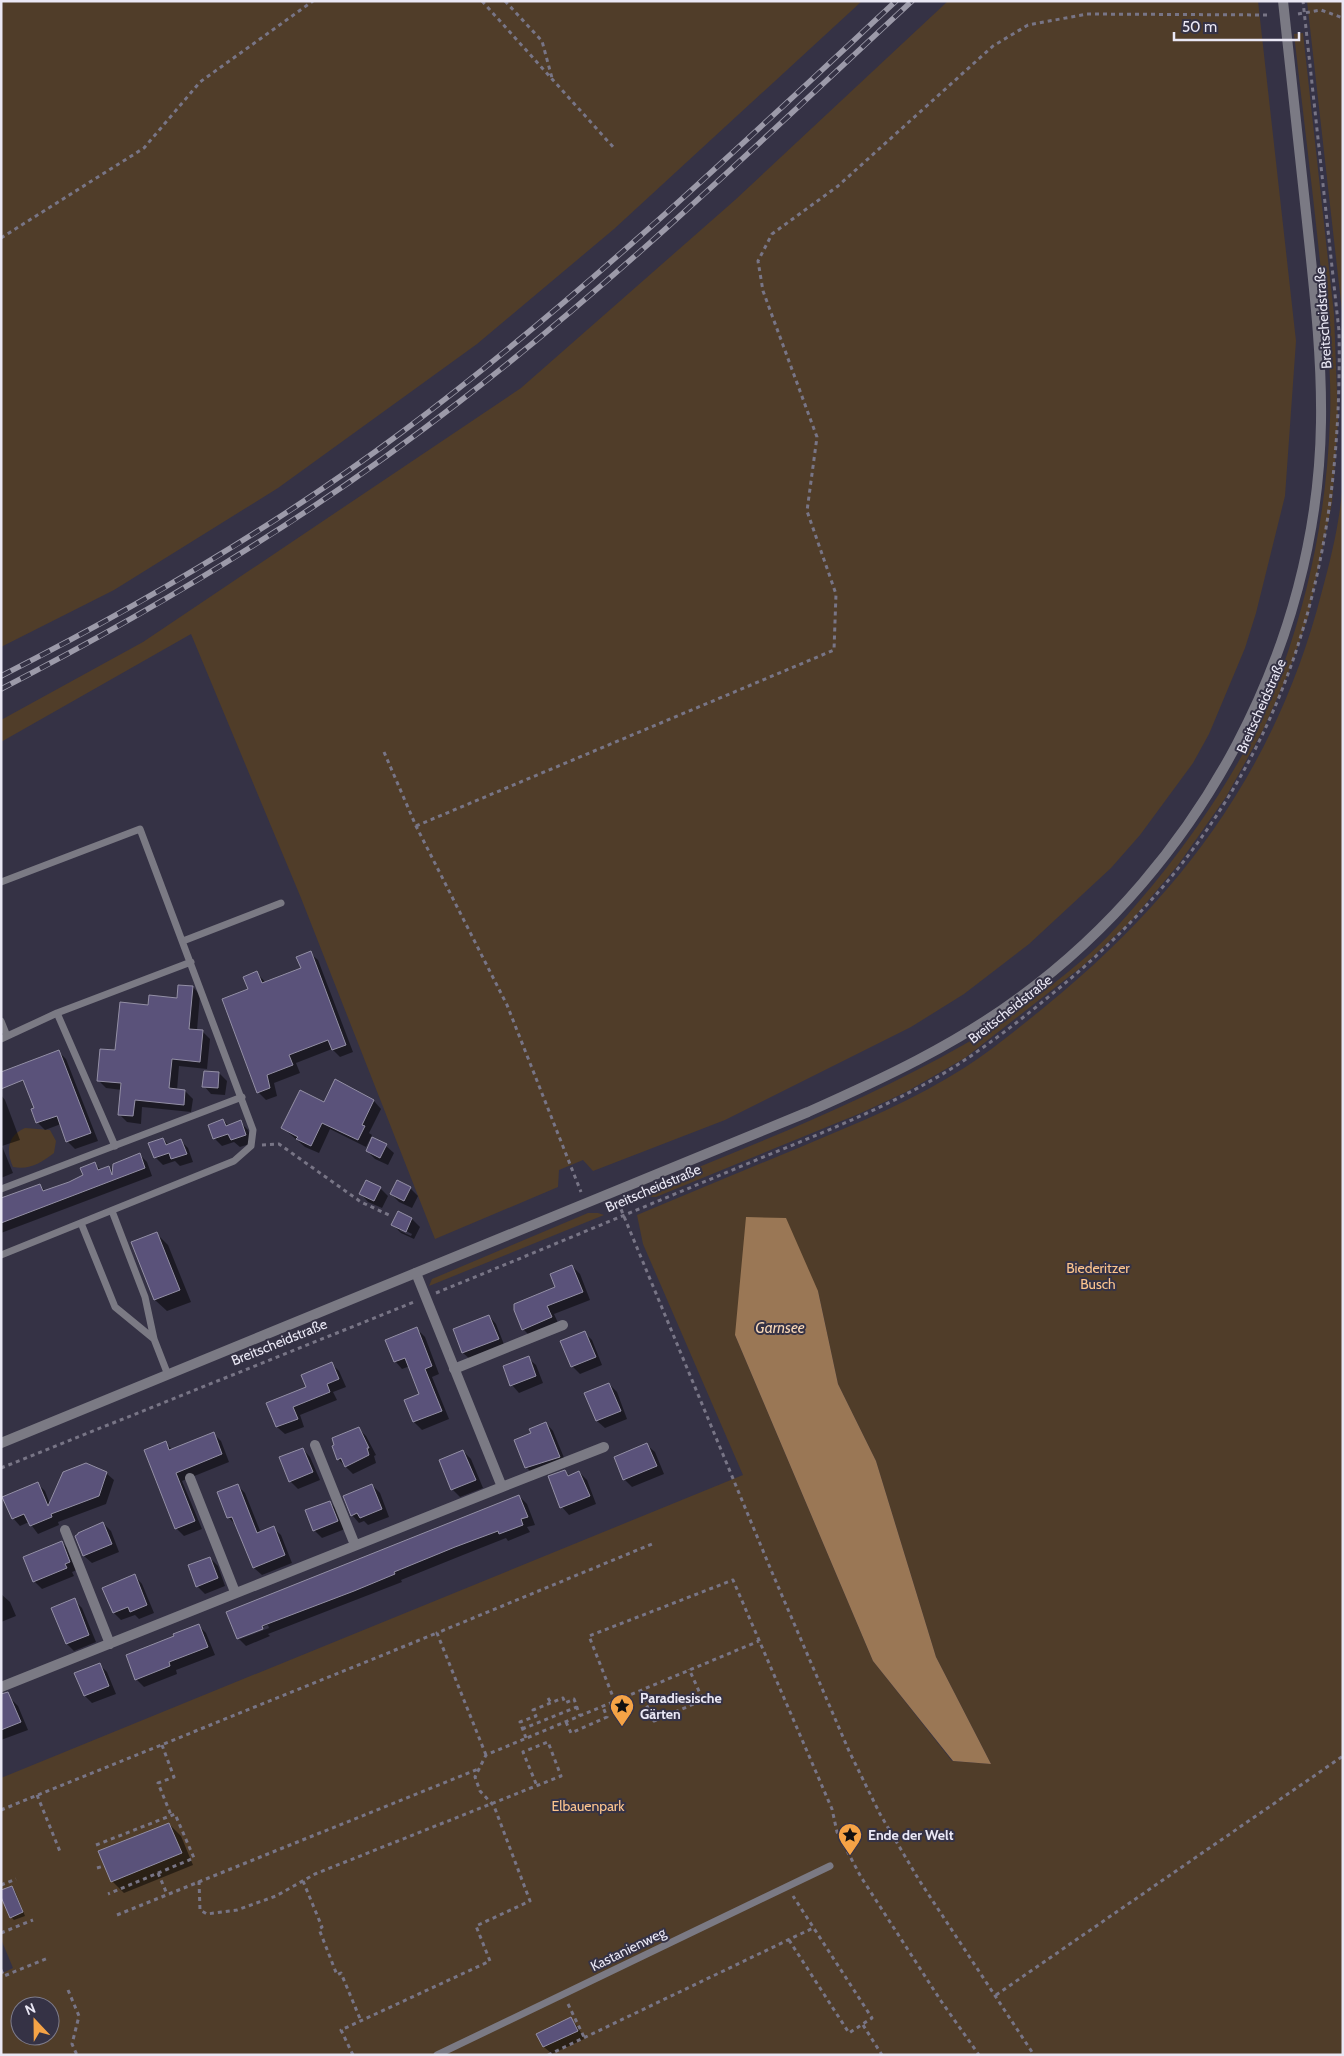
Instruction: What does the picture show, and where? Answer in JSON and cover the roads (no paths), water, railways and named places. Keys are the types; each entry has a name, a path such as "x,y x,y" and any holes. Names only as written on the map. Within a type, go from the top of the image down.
{"street":[{"name":"Breitscheidstraße","path":"1,1442 808,1112 898,1071 959,1038 1020,997 1074,953 1136,892 1182,834 1237,744 1264,687 1290,613 1308,541 1320,454 1320,350 1283,1"},
{"path":"416,1273 502,1487"},
{"path":"454,1369 563,1326"},
{"path":"315,1445 355,1545"},
{"path":"1,1687 235,1592 604,1447"},
{"path":"190,1478 235,1592"},
{"path":"65,1530 110,1644"}],"lane":[{"path":"1,882 140,829 253,1130 251,1146 234,1161 1,1255"},
{"path":"183,940 281,903"},
{"path":"1,1021 4,1038 57,1013 191,962"},
{"path":"57,1013 115,1146"},
{"path":"1,1189 242,1097"},
{"path":"112,1210 145,1297 154,1339 168,1375"},
{"path":"81,1223 115,1307 154,1339"},
{"name":"Kastanienweg","path":"437,2055 830,1866"}],"water":[{"name":"Garnsee","path":"746,1217 786,1218 818,1291 838,1384 876,1461 936,1657 991,1764 953,1761 873,1661 735,1335"}],"railway":[{"path":"1,676 105,621 207,563 306,500 402,432 531,330 655,223 896,1"},
{"path":"1,689 120,625 237,556 294,520 405,443 518,355 634,257 746,156 912,1"}],"place":[{"name":"Paradiesische Gärten","path":"622,1727"},
{"name":"Ende der Welt","path":"850,1856"}],"park label":[{"name":"Biederitzer Busch","path":"1098,1276"},
{"name":"Elbauenpark","path":"588,1806"}]}
